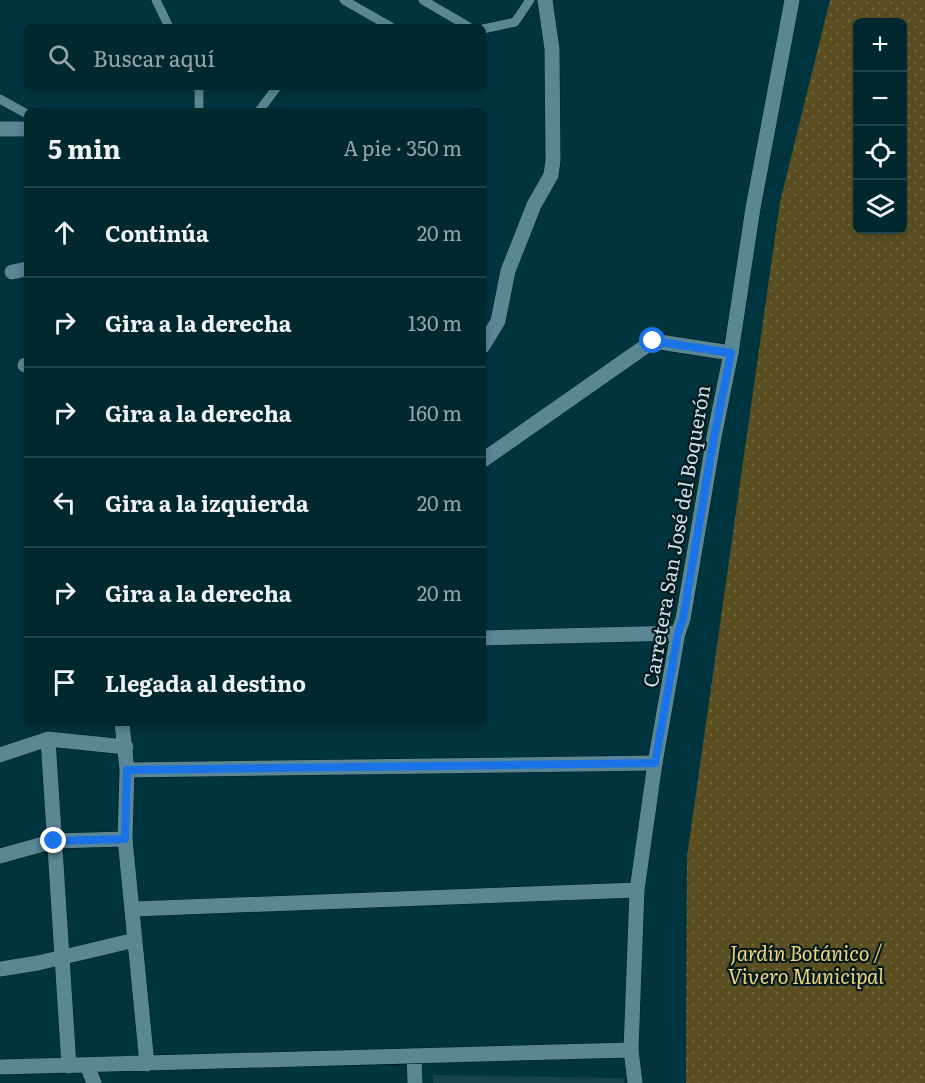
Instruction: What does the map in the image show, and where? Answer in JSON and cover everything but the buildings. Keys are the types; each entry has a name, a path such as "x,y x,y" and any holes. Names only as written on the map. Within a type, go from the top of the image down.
{"street":[{"path":"486,341 498,321 508,271 534,205 551,176 553,160 552,49 544,0"},
{"name":"Carretera San José del Boquerón","path":"635,1083 631,1050 638,890 655,763 731,353 753,208 792,0"},
{"path":"0,129 24,129"},
{"path":"486,458 653,341 731,353"},
{"path":"486,638 678,633"},
{"path":"122,726 127,770 125,839 147,1064"},
{"path":"0,755 48,739 126,747"},
{"path":"48,739 69,1066"},
{"path":"127,770 655,763"},
{"path":"0,856 54,841 125,839"},
{"path":"133,909 638,890"},
{"path":"0,969 38,963 135,940"},
{"path":"0,1067 631,1050"},
{"path":"414,1056 415,1083"},
{"path":"87,1065 94,1083"}],"lane":[{"path":"156,0 168,24"},
{"path":"344,0 386,24"},
{"path":"423,0 464,24"},
{"path":"486,28 514,22 530,0"},
{"path":"199,108 200,90"},
{"path":"261,108 275,90"},
{"path":"0,99 24,112"}],"shaded area":[{"path":"433,1075 623,1078 624,1083 433,1083"}],"green space":[{"name":"Jardín Botánico / Vivero Municipal","path":"830,0 925,0 925,1083 686,1083 687,857 780,202"}],"route":[{"path":"54,841 125,839 127,770 655,763 731,353 653,341"}]}
